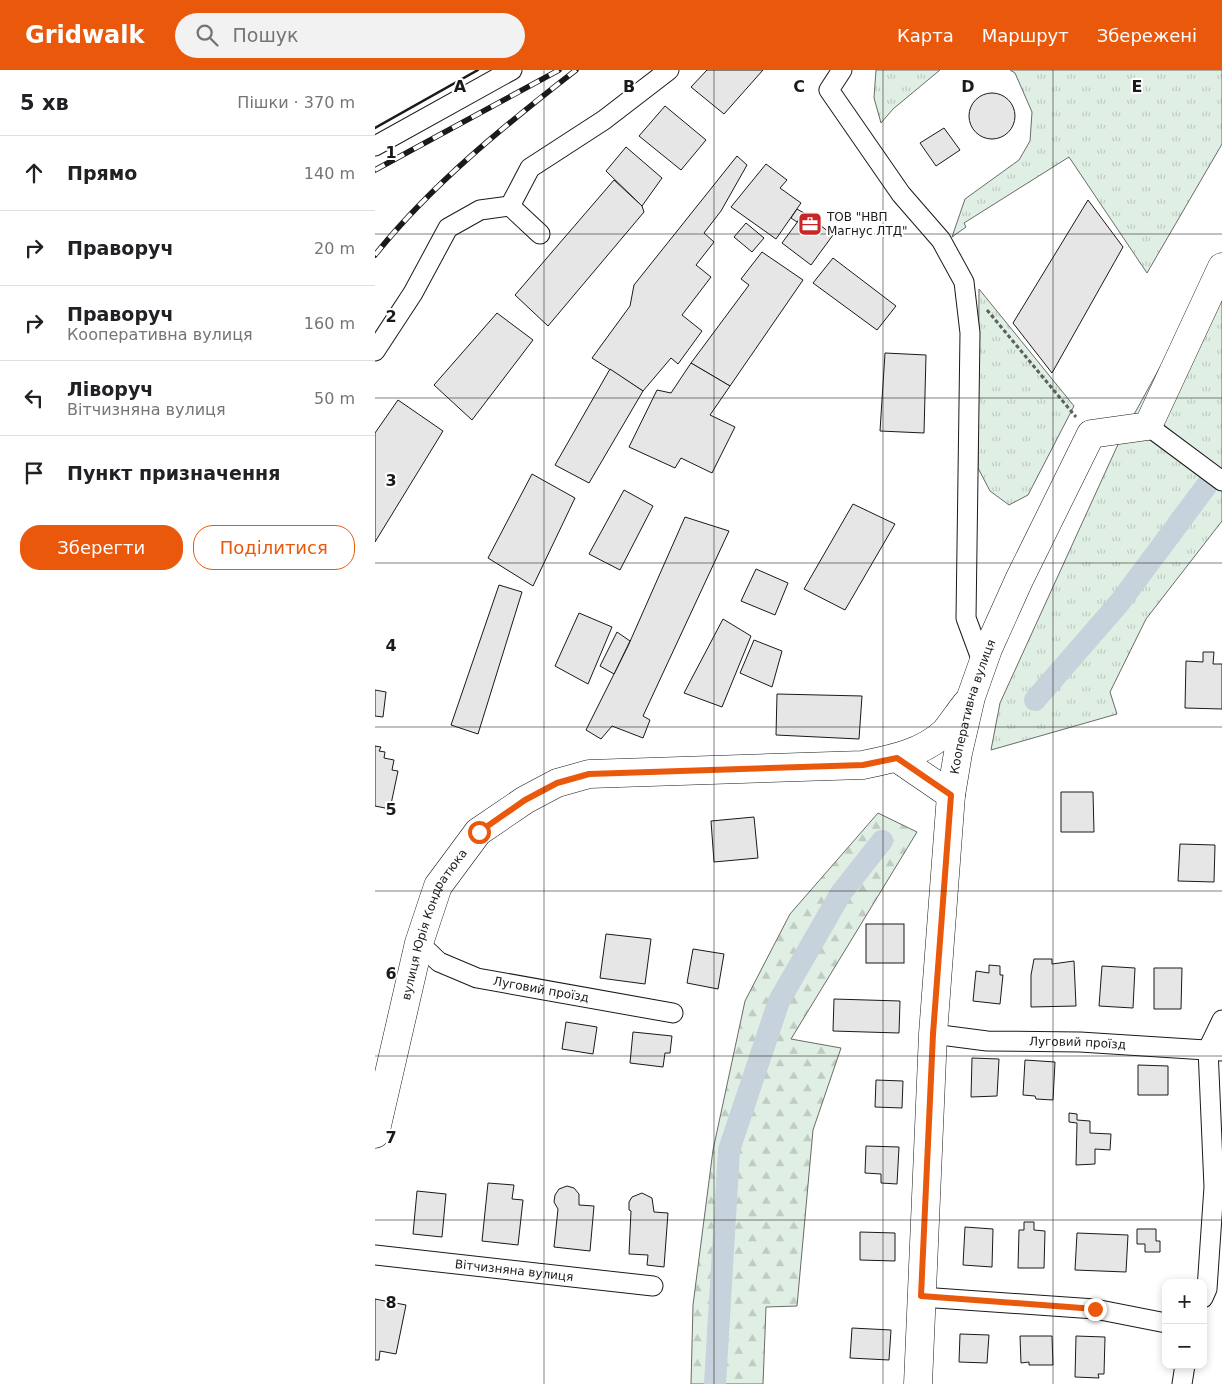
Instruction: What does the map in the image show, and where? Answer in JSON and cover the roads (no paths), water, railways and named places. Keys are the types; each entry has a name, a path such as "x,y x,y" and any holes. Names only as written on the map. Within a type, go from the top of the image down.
{"street":[{"path":"375,146 512,70"},
{"path":"510,206 530,168 604,120 669,70"},
{"path":"842,70 829,90 901,194 941,240 964,282 970,333 966,618 983,664"},
{"path":"510,206 540,234"},
{"path":"375,351 413,293 448,228 480,210 510,206"},
{"path":"1222,267 1148,426 1222,481"},
{"name":"Кооперативна вулиця","path":"918,1384 933,1034 951,795 958,753 971,697 1019,580 1091,434 1148,426"},
{"name":"вулиця Юрія Кондратюка","path":"375,1134 419,943 438,886 479,832 525,800 557,783 589,774 863,765 897,758 921,749 944,732 971,697"},
{"path":"897,758 951,795"},
{"name":"Луговий проїзд","path":"419,943 439,962 477,978 673,1013"},
{"path":"1207,1289 1214,1187 1215,1050 1222,1020"},
{"name":"Луговий проїзд","path":"933,1034 987,1041 1079,1042 1215,1050"},
{"name":"Вітчизняна вулиця","path":"375,1255 653,1286"},
{"path":"921,1296 1095,1309 1162,1322"},
{"path":"1182,1384 1184,1369"}],"waterway":[{"path":"1035,700 1120,602 1207,485"},
{"path":"715,1384 729,1150 779,1001 841,893 882,841"}],"railway":[{"path":"375,170 559,70"},
{"path":"375,255 420,204 445,180 496,134 576,70"}],"place":[{"name":"ТОВ \"НВП Магнус ЛТД\"","path":"810,224"}]}
